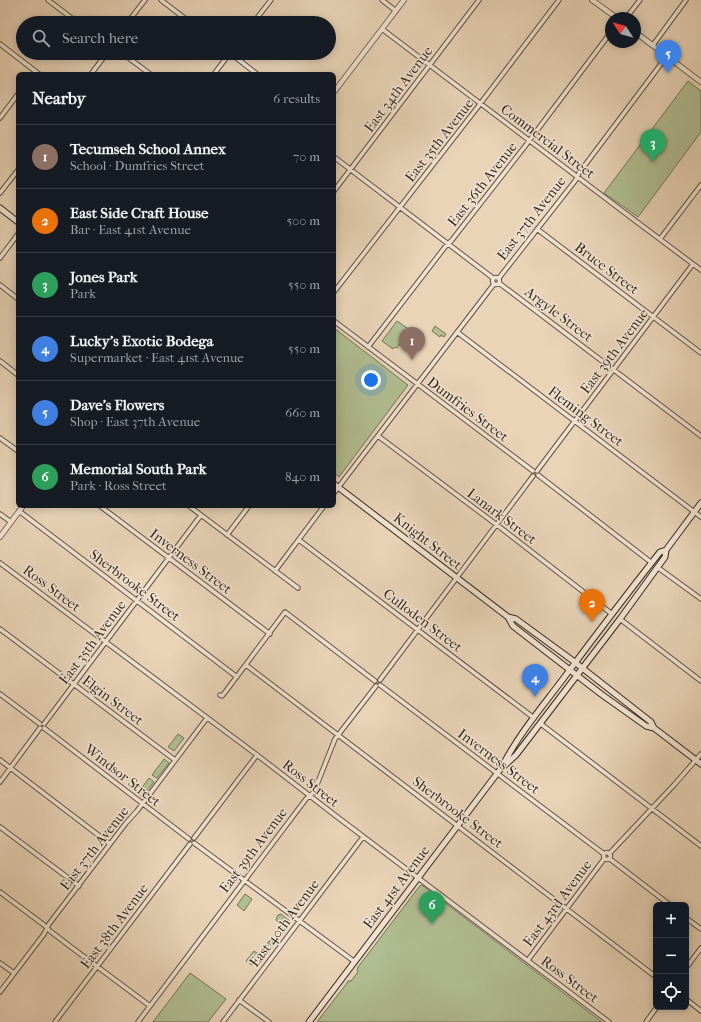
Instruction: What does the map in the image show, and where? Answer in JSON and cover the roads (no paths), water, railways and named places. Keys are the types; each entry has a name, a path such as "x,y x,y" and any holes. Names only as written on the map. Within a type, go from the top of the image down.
{"main road":[{"path":"0,208 16,220"},
{"name":"Knight Street","path":"336,485 508,617 516,619 576,662 651,722 654,728"},
{"name":"East 41st Avenue","path":"502,767 516,755 541,724 665,557 666,550 701,503"},
{"name":"East 41st Avenue","path":"309,1022 497,774 534,718 612,614 660,552 666,550"},
{"name":"Knight Street","path":"508,617 513,626 570,670 646,726 654,728 701,764"}],"street":[{"path":"132,16 145,0"},
{"path":"162,0 182,16"},
{"path":"258,16 270,0"},
{"path":"382,0 396,11"},
{"path":"336,89 404,0"},
{"name":"East 34th Avenue","path":"336,188 479,0"},
{"name":"East 35th Avenue","path":"336,289 481,104 559,0"},
{"path":"592,0 608,12"},
{"path":"631,12 640,0"},
{"path":"652,45 686,0"},
{"path":"51,1 69,16"},
{"name":"Commercial Street","path":"382,29 701,270"},
{"path":"641,37 701,82"},
{"name":"East 36th Avenue","path":"368,347 529,141 605,40"},
{"path":"0,44 16,58"},
{"name":"East 37th Avenue","path":"499,278 537,230 577,177 578,173 667,56"},
{"path":"19,60 33,72"},
{"path":"93,72 102,60"},
{"path":"131,60 147,72"},
{"path":"216,72 225,60"},
{"path":"239,60 254,72"},
{"path":"0,118 16,97"},
{"path":"336,158 494,278 499,278 500,283 494,284"},
{"path":"0,193 16,173"},
{"path":"660,239 701,185"},
{"name":"Bruce Street","path":"537,230 701,353"},
{"path":"0,258 16,237"},
{"name":"East 39th Avenue","path":"138,1022 244,880 306,799 314,792 335,739 376,686 374,683 378,682 418,630 693,264"},
{"path":"336,485 378,436 494,284 494,278"},
{"name":"Argyle Street","path":"500,283 701,436"},
{"path":"0,285 16,297"},
{"name":"Dumfries Street","path":"336,323 533,472 534,470 536,474"},
{"name":"Fleming Street","path":"457,332 701,517"},
{"path":"0,361 16,373"},
{"name":"Lanark Street","path":"378,436 612,614"},
{"path":"0,438 16,450"},
{"path":"536,474 652,563"},
{"path":"0,537 21,508"},
{"name":"Inverness Street","path":"103,508 270,634 286,612 604,854"},
{"path":"191,508 298,588"},
{"path":"227,534 247,508"},
{"path":"275,571 323,508"},
{"name":"Sherbrooke Street","path":"19,511 237,677"},
{"path":"0,514 11,522"},
{"name":"East 35th Avenue","path":"0,782 201,516"},
{"name":"Culloden Street","path":"299,540 534,718"},
{"name":"Ross Street","path":"0,563 257,755 609,1022"},
{"path":"657,567 701,599"},
{"path":"620,619 701,681"},
{"name":"Elgin Street","path":"0,629 175,760"},
{"path":"220,695 222,696 270,634"},
{"name":"Sherbrooke Street","path":"246,665 653,975"},
{"name":"Windsor Street","path":"0,694 189,839"},
{"name":"East 37th Avenue","path":"0,992 126,822 143,803 207,718"},
{"path":"541,724 701,846"},
{"name":"East 43rd Avenue","path":"609,854 701,754"},
{"path":"192,843 195,840 194,838 257,755"},
{"path":"0,760 110,844"},
{"path":"0,827 78,886"},
{"path":"194,838 192,837 188,841 244,880 354,962"},
{"name":"East 40th Avenue","path":"223,1022 364,837"},
{"name":"East 38th Avenue","path":"55,1022 192,843"},
{"path":"610,859 609,854 604,854 604,859 610,859 666,902"},
{"name":"East 43rd Avenue","path":"528,960 604,859"},
{"path":"0,892 150,1006"},
{"path":"689,920 701,929"},
{"path":"689,964 701,948"},
{"path":"0,963 14,973"},
{"path":"240,1000 268,1022"},
{"path":"689,1001 701,1011"},
{"path":"646,1022 655,1010"}],"place":[{"name":"Dave's Flowers","path":"668,73"},
{"name":"Jones Park","path":"653,162"},
{"name":"Tecumseh School Annex","path":"412,360"},
{"name":"East Side Craft House","path":"592,622"},
{"name":"Lucky's Exotic Bodega","path":"535,697"},
{"name":"Memorial South Park","path":"432,924"}]}
